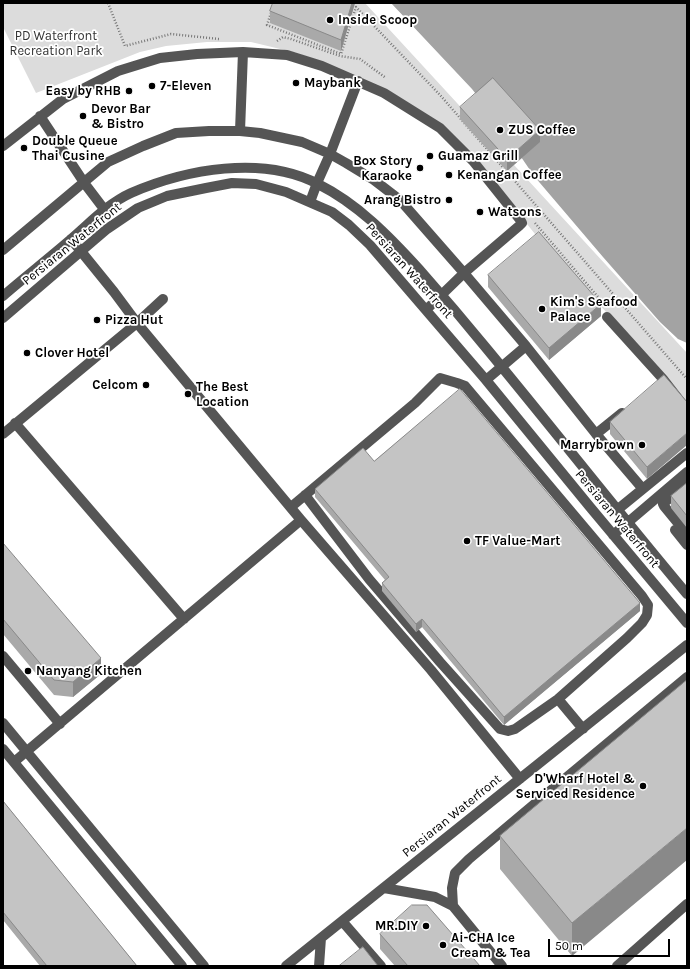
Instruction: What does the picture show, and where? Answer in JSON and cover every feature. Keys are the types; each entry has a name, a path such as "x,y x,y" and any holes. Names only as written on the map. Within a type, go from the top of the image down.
{"street":[{"path":"240,131 243,52"},
{"path":"3,146 63,99 118,71 160,58 197,54 243,52 287,55 322,66 384,93 440,128 473,161 521,220 522,223 519,226 464,273 427,309"},
{"path":"310,202 358,81"},
{"path":"40,116 84,184 104,209"},
{"path":"3,250 84,184 108,162 176,133 240,131 260,133 302,142 330,154 374,180 400,200 526,346 596,434 642,488"},
{"name":"Persiaran Waterfront","path":"3,296 104,209 130,194 162,182 202,172 232,168 261,168 286,172 317,183 361,212 390,237 442,294 687,594"},
{"name":"Persiaran Waterfront","path":"3,318 107,230 138,208 167,196 232,183 256,184 286,192 310,202 332,212 350,225 370,245 427,309 687,623"},
{"path":"71,239 137,322 301,520 431,670 520,779"},
{"path":"3,434 137,322 163,298"},
{"path":"607,316 660,381 687,410"},
{"path":"486,380 526,346"},
{"path":"291,507 415,403 440,378 458,382 465,386 577,518 648,605 647,615 642,623 558,699 516,729 508,731 500,729 369,579 305,496"},
{"path":"596,434 630,406"},
{"path":"15,423 184,619"},
{"path":"617,510 642,488 687,453"},
{"path":"613,535 687,472"},
{"path":"687,482 663,504 687,534"},
{"path":"652,502 687,545"},
{"path":"577,518 590,507"},
{"path":"14,762 301,520"},
{"name":"Persiaran Waterfront","path":"286,966 687,645"},
{"path":"3,656 60,724"},
{"path":"431,670 440,662"},
{"path":"453,906 452,888 455,873 687,677"},
{"path":"558,699 583,729"},
{"path":"3,723 204,966"},
{"path":"3,749 182,966"},
{"path":"384,888 434,897 453,906 502,966"},
{"path":"617,966 687,904"},
{"path":"342,921 381,966"},
{"path":"319,966 321,938"}],"path":[{"path":"108,3 125,46 171,34 225,39"},
{"path":"289,44 292,34"},
{"path":"272,43 283,37 360,60 391,82"},
{"path":"338,61 341,55"},
{"path":"533,221 605,305"}],"green space":[{"name":"PD Waterfront Recreation Park","path":"3,3 365,3 687,353 687,408 607,313 539,239 474,158 441,126 332,66 297,53 251,42 207,42 166,46 140,52 36,93 3,27"}],"shaded area":[{"path":"391,3 687,3 687,343 678,339 660,322 603,257 534,176 496,120 472,89"}],"building":[{"name":"Inside Scoop","path":"273,3 352,3 341,40 270,11"},
{"name":"ZUS Coffee","path":"493,78 540,130 507,159 460,107"},
{"path":"539,232 601,304 549,348 488,275"},
{"path":"664,375 687,402 687,433 647,467 610,422"},
{"name":"TF Value-Mart","path":"460,389 640,603 504,717 422,619 416,624 382,583 389,577 315,489 363,448 374,461"},
{"path":"687,483 687,516 671,496"},
{"path":"3,543 101,658 73,682 54,680 3,619"},
{"name":"D'Wharf Hotel & Serviced Residence","path":"687,680 687,828 572,923 500,836"},
{"path":"3,801 137,966 47,966 3,912"},
{"path":"412,905 427,905 480,966 408,966 380,934"},
{"path":"363,947 378,966 339,966"}],"place":[{"name":"Inside Scoop","path":"330,20"},
{"name":"Maybank","path":"296,83"},
{"name":"7-Eleven","path":"152,86"},
{"name":"Easy by RHB","path":"129,91"},
{"name":"Devor Bar & Bistro","path":"83,116"},
{"name":"ZUS Coffee","path":"500,130"},
{"name":"Double Queue Thai Cusine","path":"24,148"},
{"name":"Guamaz Grill","path":"430,156"},
{"name":"Box Story Karaoke","path":"420,168"},
{"name":"Kenangan Coffee","path":"449,175"},
{"name":"Arang Bistro","path":"449,200"},
{"name":"Watsons","path":"480,212"},
{"name":"Kim's Seafood Palace","path":"542,309"},
{"name":"Pizza Hut","path":"97,320"},
{"name":"Clover Hotel","path":"27,353"},
{"name":"Celcom","path":"146,385"},
{"name":"The Best Location","path":"188,394"},
{"name":"Marrybrown","path":"642,445"},
{"name":"TF Value-Mart","path":"467,541"},
{"name":"Nanyang Kitchen","path":"28,671"},
{"name":"D'Wharf Hotel & Serviced Residence","path":"643,786"},
{"name":"MR.DIY","path":"426,926"},
{"name":"Ai-CHA Ice Cream & Tea","path":"443,945"}]}
